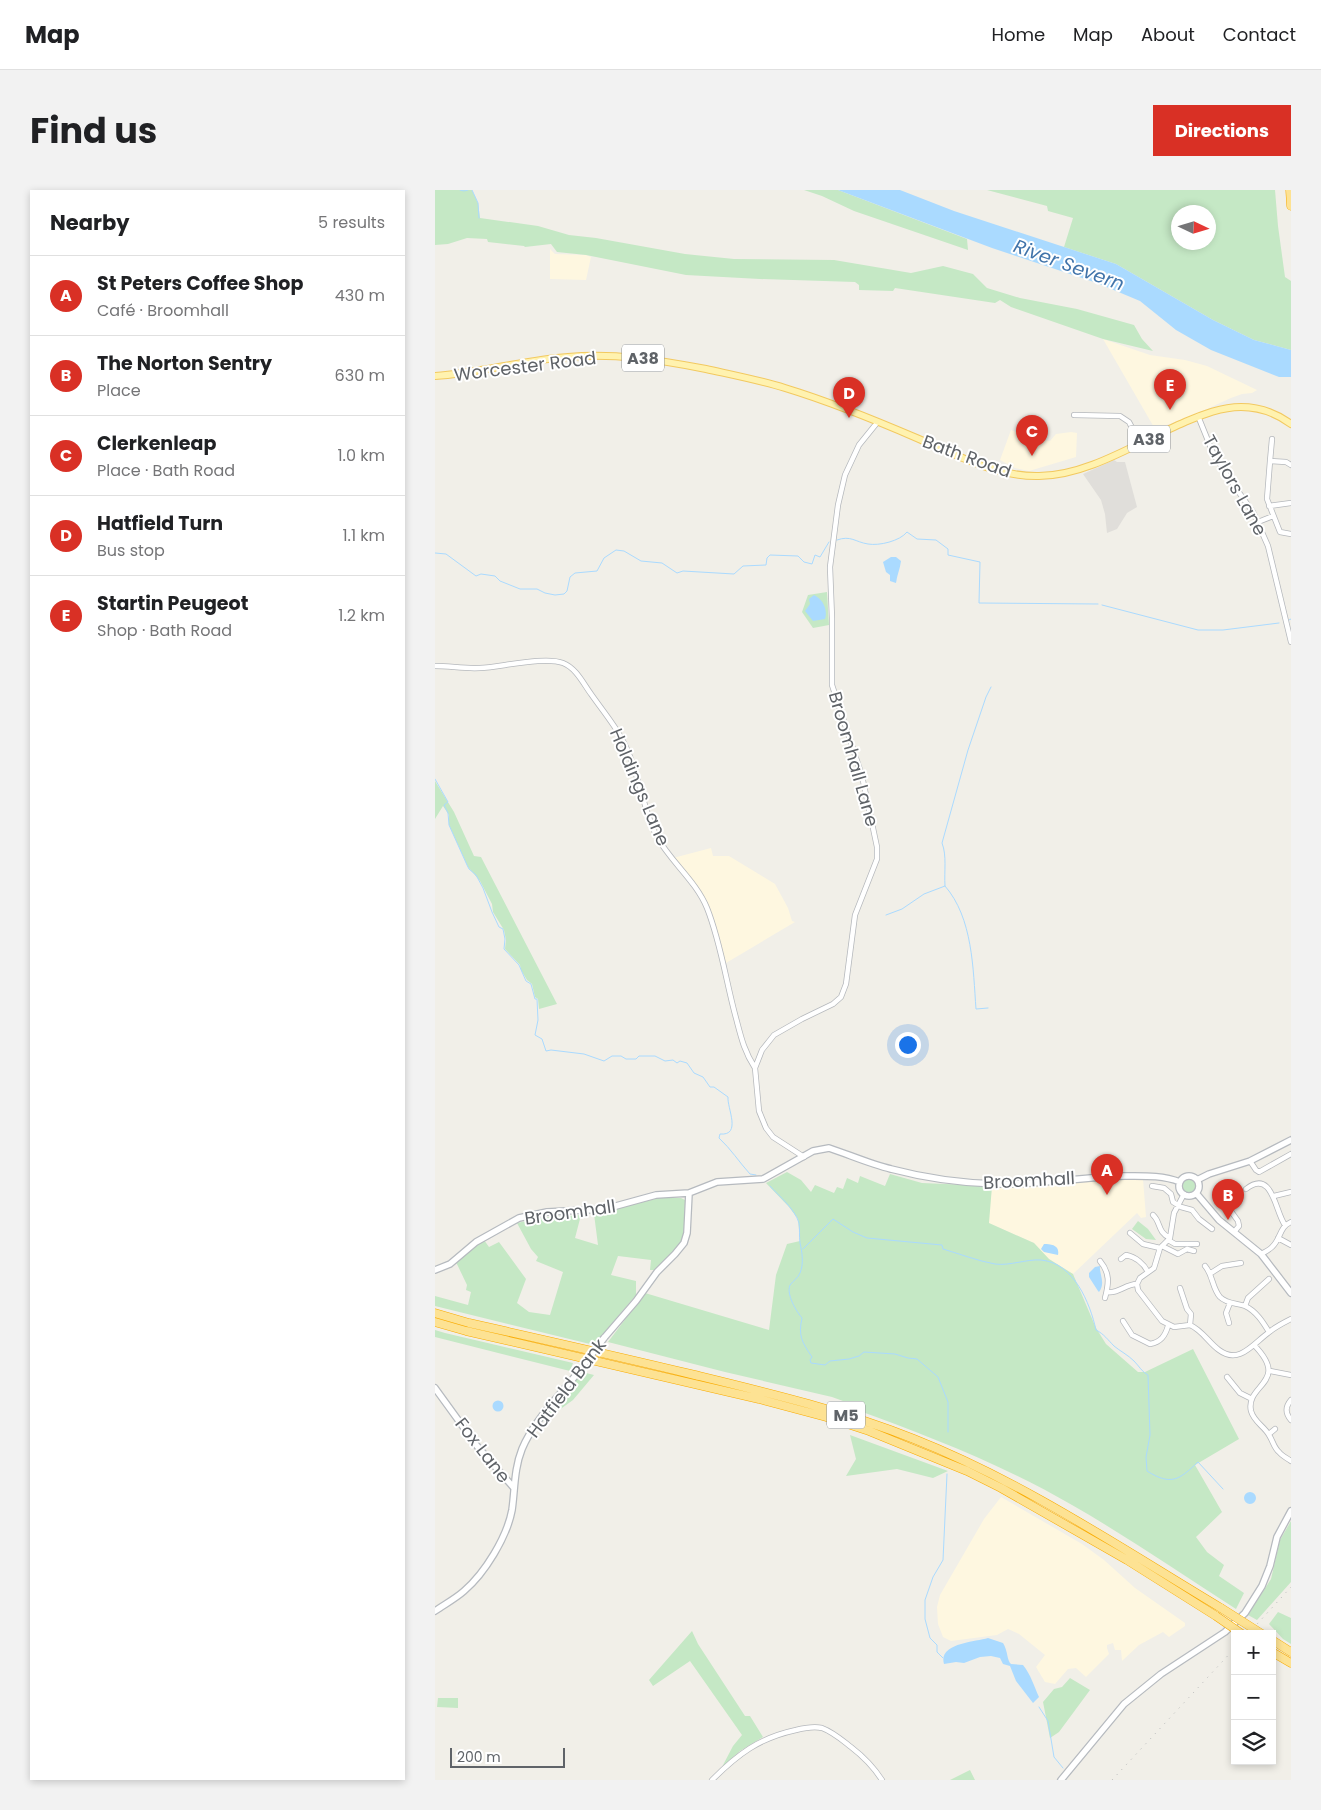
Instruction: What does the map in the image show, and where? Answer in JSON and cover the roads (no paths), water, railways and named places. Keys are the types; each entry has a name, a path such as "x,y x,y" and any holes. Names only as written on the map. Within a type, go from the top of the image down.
{"highway":[{"path":"1290,190 1291,206"},
{"name":"M5","path":"435,1313 469,1323 757,1390 829,1409 915,1439 1024,1490 1083,1523 1256,1630"},
{"name":"M5","path":"435,1322 759,1399 869,1431 967,1471 1001,1488 1127,1560 1237,1630"},
{"path":"1276,1643 1291,1652"},
{"path":"1276,1655 1289,1663"}],"main road":[{"name":"Worcester Road","path":"435,376 568,357 617,356 648,359 765,382 803,393 876,421"},
{"name":"A38","path":"1198,416 1213,411 1240,407 1256,408 1274,413 1291,424"},
{"name":"Bath Road","path":"876,421 993,469 1027,476 1051,476 1087,467 1198,416"}],"street":[{"path":"1074,415 1117,416 1124,418 1132,426 1140,443"},
{"name":"Taylors Lane","path":"1198,416 1222,468 1258,522 1273,561 1291,642"},
{"name":"Broomhall Lane","path":"755,1068 765,1046 774,1035 802,1018 833,1004 841,997 846,984 855,915 877,859 877,847 862,776 832,685 830,567 838,505 845,475 859,444 876,424 876,421"},
{"path":"1272,439 1267,500 1280,532 1291,534"},
{"path":"1270,461 1286,462 1291,465"},
{"path":"1269,506 1291,503"},
{"path":"1258,522 1273,516"},
{"name":"Holdings Lane","path":"435,666 479,669 554,661 564,663 577,674 613,723 624,742 633,764 648,814 658,837 703,900 712,922 721,954 744,1051 755,1068"},
{"path":"755,1068 759,1110 766,1128 773,1137 803,1157"},
{"path":"1197,1180 1209,1174 1250,1162 1291,1140"},
{"name":"Broomhall","path":"435,1270 450,1264 469,1247 490,1234 525,1216 547,1212 605,1209 656,1195 689,1193 717,1182 763,1180 813,1151 829,1148 889,1169 930,1178 998,1184 1087,1177 1141,1176 1166,1177 1180,1182"},
{"path":"1250,1162 1255,1170 1259,1172 1291,1154"},
{"path":"1189,1176 1197,1180 1199,1186 1196,1193 1191,1195 1184,1194 1181,1190 1180,1182 1189,1176"},
{"path":"1246,1188 1258,1184 1265,1186 1274,1196 1280,1217 1285,1225"},
{"path":"1152,1186 1165,1188 1177,1205 1192,1210 1212,1230"},
{"path":"1274,1196 1291,1192"},
{"name":"Hatfield Bank","path":"435,1611 455,1598 474,1581 497,1548 511,1513 516,1466 527,1437 657,1272 684,1243 687,1233 689,1193"},
{"path":"1196,1193 1216,1217 1261,1254 1291,1293"},
{"path":"1184,1194 1174,1213 1169,1239 1161,1247 1154,1268 1140,1278 1137,1284 1138,1290 1155,1306 1162,1321 1173,1328 1190,1325 1200,1331 1214,1346 1225,1354 1233,1356 1242,1354 1269,1332 1291,1318"},
{"path":"1220,1196 1239,1226 1234,1232"},
{"path":"1153,1215 1157,1219 1158,1227 1162,1233 1175,1244 1197,1244"},
{"path":"1261,1254 1271,1248 1279,1238 1280,1231 1291,1222"},
{"path":"1130,1233 1138,1241 1178,1254 1187,1250 1195,1250"},
{"path":"1279,1238 1291,1245"},
{"path":"1121,1259 1128,1255 1145,1266 1148,1272"},
{"path":"1101,1261 1108,1275 1106,1295 1137,1284"},
{"path":"1135,1267 1139,1261"},
{"path":"1211,1273 1222,1266 1237,1261"},
{"path":"1205,1266 1211,1273 1219,1296 1230,1303 1245,1306 1261,1320 1269,1332"},
{"path":"1245,1306 1263,1281 1269,1279"},
{"path":"1180,1288 1187,1309 1191,1314 1190,1325"},
{"path":"1229,1323 1224,1314 1230,1303"},
{"path":"1123,1321 1136,1338 1150,1344 1159,1341 1163,1337 1168,1326"},
{"path":"1126,1327 1132,1324"},
{"path":"1254,1345 1265,1357 1269,1364 1270,1372 1269,1378 1252,1399 1251,1411 1259,1425 1269,1434 1279,1452 1291,1461"},
{"path":"1270,1372 1291,1375"},
{"path":"1227,1377 1240,1393 1252,1399"},
{"path":"1232,1381 1236,1377"},
{"name":"Fox Lane","path":"435,1388 477,1446 514,1488"},
{"path":"1291,1400 1286,1407 1286,1414 1291,1420"},
{"path":"1269,1434 1275,1429"},
{"path":"1061,1780 1124,1704 1161,1674 1225,1632 1245,1613 1262,1586 1270,1566 1277,1537 1291,1511"},
{"path":"712,1780 731,1760 754,1744 787,1732 815,1727 835,1735 861,1755 869,1762 882,1780"}],"water":[{"name":"River Severn","path":"838,190 900,190 954,211 1116,264 1213,320 1254,340 1291,350 1291,377 1279,377 1211,350 1176,330 1140,301 1097,283 992,248"},
{"path":"891,557 896,557 901,561 896,583 890,581 890,575 886,572 883,562"},
{"path":"814,595 824,605 825,619 813,621 805,611 810,604 809,599"},
{"path":"1044,1244 1056,1247 1058,1255 1044,1252 1041,1249"},
{"path":"1100,1266 1102,1285 1099,1292 1089,1277 1089,1273 1095,1267"},
{"path":"496,1401 500,1401 503,1406 502,1410 496,1411 493,1408 493,1404"},
{"path":"1252,1492 1255,1493 1255,1503 1248,1504 1245,1503 1244,1496 1245,1493"},
{"path":"988,1638 1003,1643 1011,1664 1023,1665 1026,1669 1039,1697 1033,1703 1016,1681 1010,1666 1003,1664 1000,1658 991,1656 980,1657 964,1663 944,1664 944,1657 952,1648 967,1642"}],"waterway":[{"path":"460,190 468,190"},
{"path":"472,190 478,203 479,218"},
{"path":"837,540 850,539 868,544 878,544 899,538 907,532 917,539 936,540 948,549 948,555 980,562 979,603 1098,604"},
{"path":"435,553 446,554 476,576 481,574 495,576 500,581 520,589 537,589 555,595 564,594 567,591 570,577 575,573 597,571 604,558 616,550 624,551 641,561 662,563 677,573 683,571 734,574 743,566 766,565 767,558 770,555 798,556 804,562 812,564 815,555 820,557 829,542"},
{"path":"1102,605 1198,630 1223,630 1279,623"},
{"path":"886,915 902,909 924,894 945,886 945,858 942,843 968,750 991,687"},
{"path":"435,779 448,802 444,805 448,813 449,825 467,865 476,875 499,927 503,929 504,949 519,965 526,981 531,984 535,999 537,999 538,1020 535,1035 542,1039 546,1051 584,1054 604,1061 612,1056 621,1056 626,1059 636,1059 639,1056 655,1056 665,1061 673,1060 677,1063 680,1061 687,1063 694,1073 703,1077 710,1087 714,1087 728,1097 732,1126 730,1131 720,1134 719,1138 750,1174 756,1175"},
{"path":"945,886 954,899 966,928 970,944 976,1009 988,1008"},
{"path":"770,1186 790,1208 799,1223 802,1266 799,1275 790,1285 789,1293 802,1318 801,1334 803,1343 812,1357 811,1363 825,1365 830,1361 849,1359 859,1356 864,1352 895,1354 917,1359 938,1377 948,1402 948,1432"},
{"path":"803,1249 833,1219 853,1232 867,1238 942,1245 943,1249 995,1264 1041,1260 1063,1268 1079,1286 1085,1297 1096,1330 1132,1359 1148,1375 1150,1435 1146,1457 1147,1471 1155,1476 1174,1479 1180,1477 1198,1462 1223,1489"},
{"path":"943,1658 937,1652 937,1645 930,1638 925,1619 925,1600 933,1577 943,1560 947,1474"},
{"path":"1039,1707 1048,1721 1054,1757 1063,1768"}],"railway":[{"path":"1252,1630 1291,1587"},
{"path":"1112,1780 1231,1652"}],"place":[{"name":"Startin Peugeot","path":"1170,410"},
{"name":"Hatfield Turn","path":"849,418"},
{"name":"Clerkenleap","path":"1032,456"},
{"name":"St Peters Coffee Shop","path":"1107,1195"},
{"name":"The Norton Sentry","path":"1228,1220"}]}
